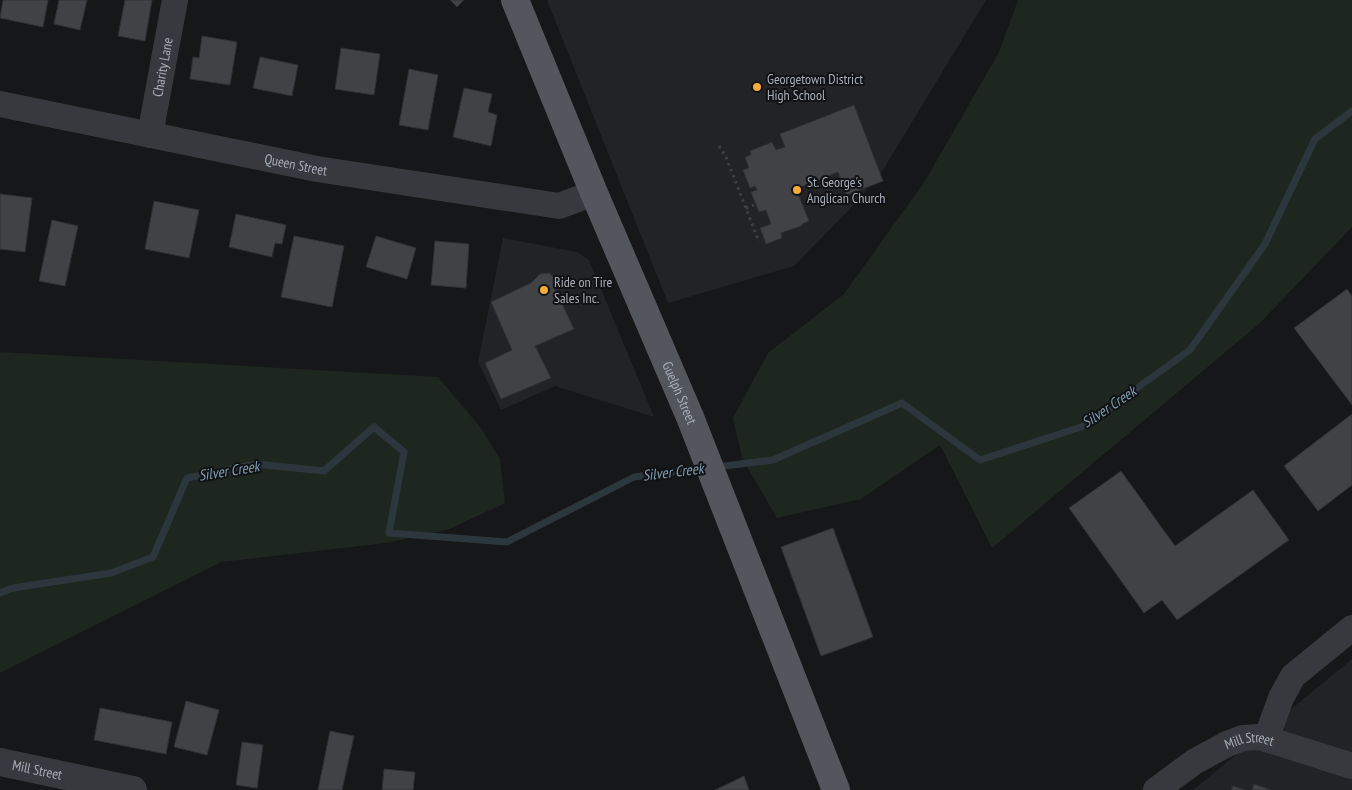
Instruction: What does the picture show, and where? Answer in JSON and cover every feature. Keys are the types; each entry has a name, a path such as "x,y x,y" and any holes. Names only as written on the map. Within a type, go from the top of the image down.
{"main road":[{"name":"Guelph Street","path":"515,0 594,193 690,417 836,790"}],"street":[{"name":"Charity Lane","path":"150,135 174,0"},
{"name":"Queen Street","path":"0,104 317,169 558,206 594,193"},
{"path":"1266,739 1281,698 1294,676 1352,628"},
{"name":"Mill Street","path":"1156,790 1194,762 1227,744 1243,738 1260,737 1352,766"},
{"name":"Mill Street","path":"0,762 133,790"}],"path":[{"path":"718,146 726,157 760,239"},
{"path":"746,208 754,205"}],"shaded area":[{"name":"Georgetown District High School","path":"547,0 986,0 880,175 794,266 668,303"},
{"path":"1018,0 1352,0 1352,227 1260,323 992,548 940,445 861,499 777,518 742,458 733,418 768,353 844,294 925,181 999,52"},
{"path":"503,238 577,252 589,260 654,417 555,386 501,410 478,362"},
{"path":"0,352 438,377 481,428 500,459 505,503 447,530 386,543 221,562 0,673"},
{"path":"1352,659 1352,790 1193,790"}],"building":[{"path":"3,0 48,0 43,27 0,18"},
{"path":"59,0 87,0 80,30 54,24"},
{"path":"125,0 152,0 145,41 118,36"},
{"path":"450,0 464,0 457,7"},
{"path":"202,36 237,42 230,85 190,79 193,57 199,58"},
{"path":"341,48 380,54 374,95 335,89"},
{"path":"260,57 298,65 292,96 253,88"},
{"path":"409,69 438,75 428,130 399,125"},
{"path":"464,88 492,94 488,112 497,115 491,146 453,137"},
{"path":"854,105 883,181 847,195 838,172 796,189 809,221 781,233 782,238 766,244 760,228 771,224 766,210 759,212 751,192 757,190 755,186 750,188 743,170 749,168 745,157 751,155 750,151 772,142 776,150 785,147 780,134"},
{"path":"0,194 32,198 25,252 0,249"},
{"path":"154,201 199,210 189,258 145,249"},
{"path":"236,214 286,225 282,244 275,243 272,257 229,247"},
{"path":"52,220 78,226 65,286 39,281"},
{"path":"294,236 344,246 332,307 281,297"},
{"path":"376,236 416,248 407,279 366,267"},
{"path":"435,241 469,244 466,288 431,285"},
{"path":"549,273 555,278 557,283 555,289 574,329 535,346 551,378 501,399 485,363 512,350 491,302 531,283 540,274"},
{"path":"1347,289 1352,296 1352,405 1294,328"},
{"path":"1352,414 1352,485 1318,511 1284,466"},
{"path":"1121,471 1175,546 1253,490 1289,540 1177,620 1162,600 1144,613 1069,508"},
{"path":"833,528 873,637 821,656 781,547"},
{"path":"186,701 219,710 207,755 174,747"},
{"path":"100,708 172,722 166,754 94,740"},
{"path":"330,731 354,736 342,790 318,790"},
{"path":"242,742 263,745 257,788 236,785"},
{"path":"384,769 415,772 413,790 382,790"},
{"path":"744,776 749,790 715,790"},
{"path":"1254,784 1271,790 1252,790"},
{"path":"1233,786 1245,790 1231,790"}],"waterway":[{"name":"Silver Creek","path":"716,467 773,460 902,403 980,460 1084,426 1190,350 1265,244 1315,139 1352,111"},
{"name":"Silver Creek","path":"0,593 13,588 111,573 153,557 187,478 256,464 324,471 374,427 404,452 389,533 507,542 634,477 703,468"}],"place":[{"name":"Georgetown District High School","path":"757,87"},
{"name":"St. George's Anglican Church","path":"797,190"},
{"name":"Ride on Tire Sales Inc.","path":"544,290"}]}
